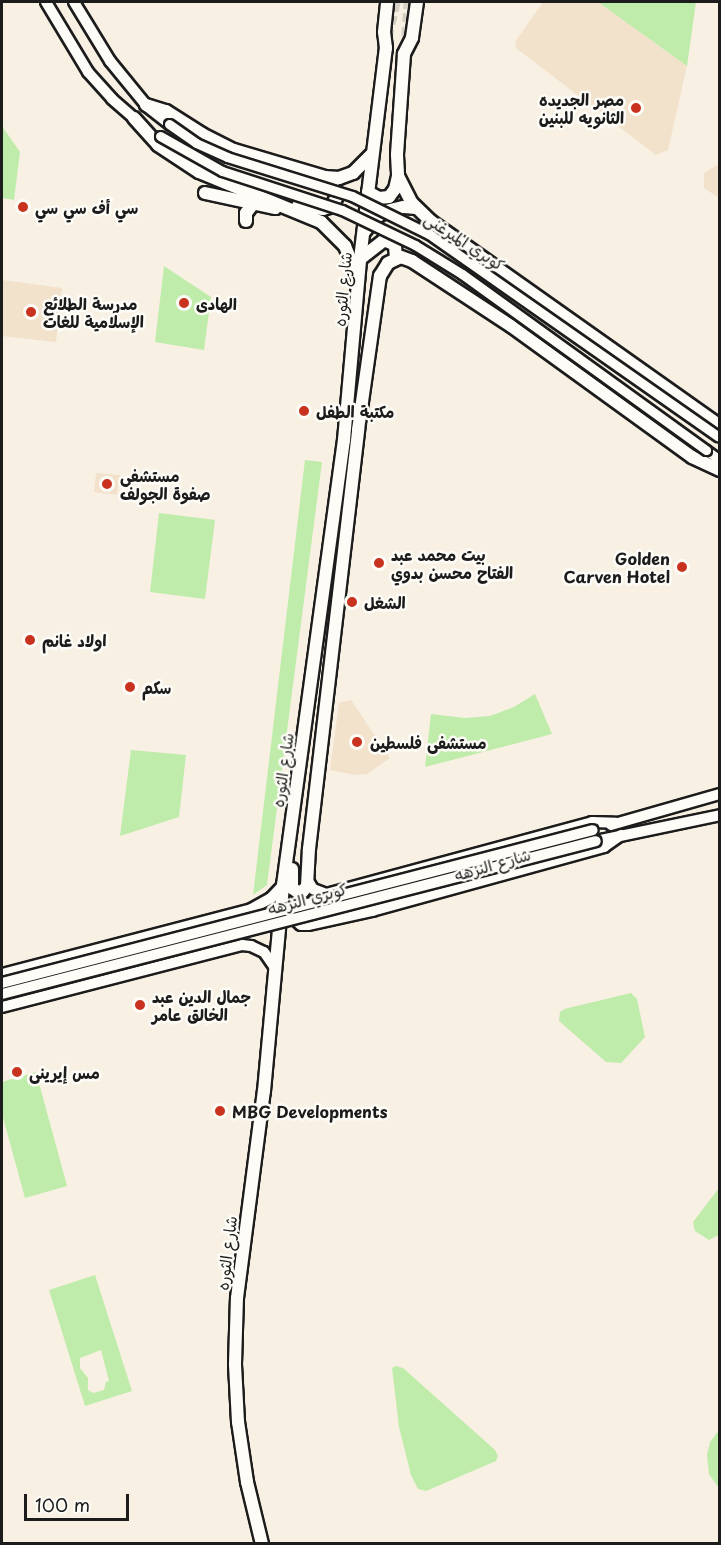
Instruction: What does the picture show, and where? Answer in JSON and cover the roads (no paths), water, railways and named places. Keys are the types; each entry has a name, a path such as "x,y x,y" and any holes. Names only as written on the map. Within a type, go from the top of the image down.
{"highway":[{"name":"شارع الثوره","path":"262,1544 241,1446 235,1344 238,1290 264,1091 281,899 340,469 360,259 386,48 384,32 387,2"},
{"path":"368,192 379,198 389,197 395,189 398,176 397,155 404,54 412,38 417,2"},
{"path":"146,105 166,111 202,134 234,150 325,177 339,178 353,173 372,154"},
{"path":"135,118 158,145 199,172 236,189 291,207 321,222 337,235 348,252 359,281"},
{"path":"398,176 420,213"},
{"path":"206,193 277,208 305,206 323,209 332,206 337,199 337,192 325,177"},
{"path":"246,221 246,213 253,204"},
{"path":"363,234 370,223 386,211 404,207 420,213 549,305 719,433"},
{"path":"360,259 384,240 395,244 396,258 406,258 422,268 529,339 692,457 720,470"},
{"name":"شارع الثوره","path":"307,879 358,430 373,325 382,271 396,258"},
{"path":"529,339 534,319 549,305"},
{"path":"289,837 294,849 292,888 298,892 303,891 307,879"}],"main road":[{"path":"46,2 88,72 112,99 135,118"},
{"path":"74,2 110,61 146,105"},
{"name":"كوبري الميرغنى","path":"146,105 168,124 196,143 227,158 359,199 429,234 719,433"},
{"name":"كوبري الميرغنى","path":"135,118 160,136 222,171 342,210 415,245 462,274 720,460"},
{"name":"شارع النزهه","path":"307,879 313,889 323,894 591,822 616,823 720,794"},
{"name":"شارع النزهه","path":"281,899 289,915 301,925 315,924 372,911 604,847 621,835 720,816"},
{"name":"كوبري النزهه","path":"2,983 616,823"},
{"name":"كوبري النزهه","path":"2,994 524,857 621,835"},
{"path":"366,882 361,888 360,899 363,906 372,911"},
{"path":"2,974 255,908 271,898 283,885"},
{"path":"195,924 204,941 201,955"},
{"path":"2,1007 242,945 264,952 274,968"}],"tunnel":[{"path":"388,37 396,2"},
{"path":"405,49 408,2"}],"place":[{"name":"مصر الجديده الثانويه للبنين","path":"636,108"},
{"name":"سي أف سي سي","path":"23,207"},
{"name":"الهادى","path":"184,303"},
{"name":"مدرسة الطلائع الإسلامية للغات","path":"31,312"},
{"name":"مكتبة الطفل","path":"304,411"},
{"name":"مستشفى صفوة الجولف","path":"107,484"},
{"name":"بيت محمد عبد الفتاح محسن بدوي","path":"379,563"},
{"name":"Golden Carven Hotel","path":"682,567"},
{"name":"الشغل","path":"352,602"},
{"name":"اولاد غانم","path":"30,640"},
{"name":"سكم","path":"130,687"},
{"name":"مستشفى فلسطين","path":"357,742"},
{"name":"جمال الدين عبد الخالق عامر","path":"140,1005"},
{"name":"مس إيرينى","path":"17,1072"},
{"name":"MBG Developments","path":"220,1111"}]}
